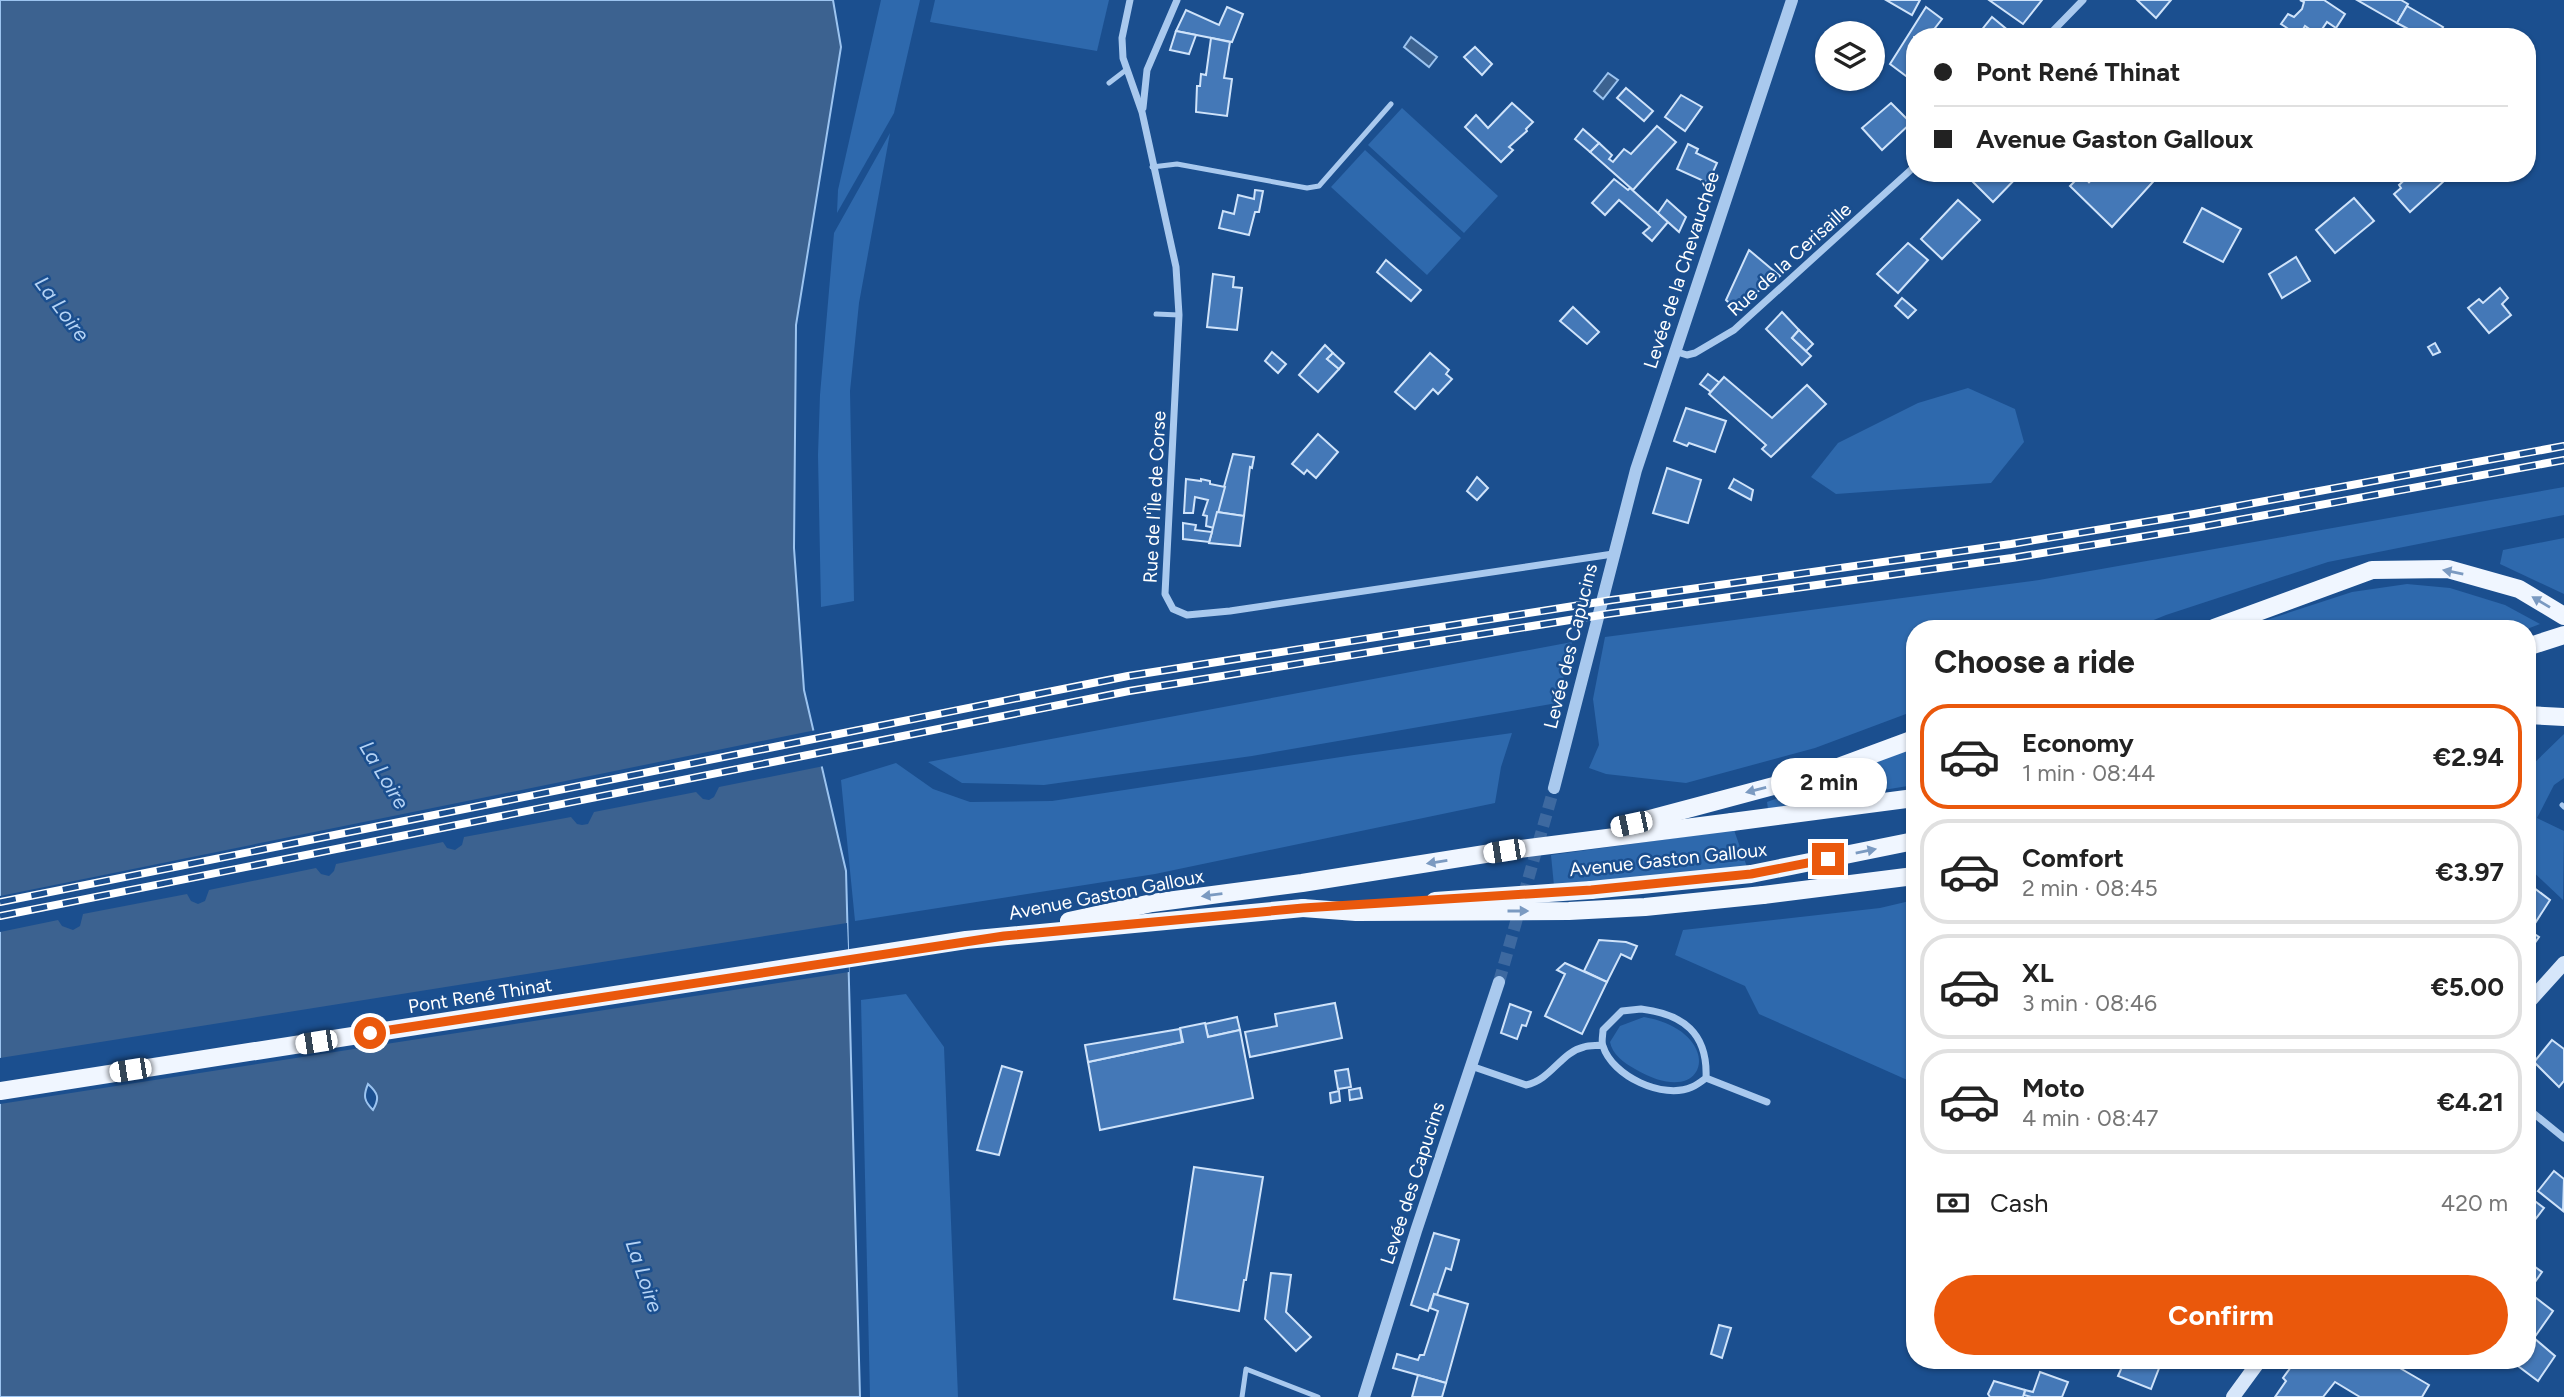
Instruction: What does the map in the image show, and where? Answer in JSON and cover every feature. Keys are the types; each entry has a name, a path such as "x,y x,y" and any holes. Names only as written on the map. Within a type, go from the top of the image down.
{"main road":[{"path":"2236,620 2372,570 2448,569 2519,589 2564,616"},
{"path":"2536,645 2564,635"},
{"path":"2536,715 2564,717"},
{"path":"1504,851 1631,824 1822,773 1906,742"},
{"name":"Avenue Gaston Galloux","path":"1004,936 1152,903 1302,883 1504,851 1906,799"},
{"name":"Avenue Gaston Galloux","path":"1004,936 1303,908 1492,898 1751,874 1906,843"},
{"path":"1303,908 1356,912 1569,911 1645,907 1906,877"},
{"name":"Pont René Thinat","path":"0,1091 1004,936"},
{"path":"2536,991 2564,952"},
{"path":"2536,993 2564,962"},
{"path":"2233,1397 2253,1369"}],"street":[{"name":"Rue de l'Île de Corse","path":"1130,0 1122,38 1126,70 1142,112 1175,267 1179,315 1165,594 1173,609 1187,615 1230,611 1613,554"},
{"name":"Rue de l'Île de Corse","path":"1142,112 1147,70 1177,0"},
{"name":"Levée de la Chevauchée","path":"1613,554 1636,470 1674,351 1792,0"},
{"path":"2056,28 2083,0"},
{"name":"Rue de la Cerisaille","path":"1674,351 1687,355 1695,353 1734,330 1906,174"},
{"name":"Levée des Capucins","path":"1554,788 1613,554"},
{"name":"Levée des Capucins","path":"1364,1397 1499,982"},
{"path":"1641,1009 1662,1012 1684,1023 1700,1039 1707,1059 1706,1078 1692,1088 1673,1091 1652,1087 1632,1078 1615,1066 1602,1045 1603,1030 1622,1011 1641,1009"},
{"path":"1471,1066 1527,1085 1536,1083 1582,1047 1602,1045"},
{"path":"1706,1078 1767,1102"},
{"path":"2536,1115 2564,1138"}],"lane":[{"path":"1109,83 1126,70"},
{"path":"1152,167 1177,164 1307,188 1319,186 1391,104"},
{"path":"1156,314 1179,315"},
{"path":"1242,1397 1247,1369 1318,1397"}],"shaded area":[{"path":"881,0 920,0 894,113 837,213 838,190"},
{"path":"935,0 1109,0 1097,51 930,22"},
{"path":"1402,108 1498,196 1464,233 1368,145"},
{"path":"890,133 859,303 850,391 854,601 821,607 818,455 820,395 834,233"},
{"path":"1365,150 1461,238 1427,275 1331,187"},
{"path":"1968,388 2015,409 2024,442 1991,483 1836,494 1811,477 1838,443 1918,403"},
{"path":"2564,487 2564,515 2328,562 2154,620 1906,620 1906,714 1815,748 1686,783 1606,774 1589,768 1599,745 1593,699 1605,637 2039,580"},
{"path":"2564,538 2564,594 2500,564 2503,550"},
{"path":"2407,584 2450,588 2505,605 2533,620 2266,620 2352,592"},
{"path":"1572,642 1557,703 1252,756 1044,785 962,783 928,762"},
{"path":"1512,733 1501,767 1495,803 1155,874 855,921 841,780 896,763 933,789 970,802 1052,801"},
{"path":"2564,734 2564,778 2554,785 2537,818 2564,831 2563,900 2536,874 2536,761"},
{"path":"1906,751 1906,786 1768,809 1767,802"},
{"path":"1734,830 1747,867 1554,886 1551,855"},
{"path":"1906,902 1906,1079 1759,1014 1745,986 1675,955 1683,930 1880,908"},
{"path":"906,994 944,1047 958,1397 870,1397 861,1000"},
{"path":"1644,1017 1670,1025 1688,1037 1697,1051 1699,1065 1693,1076 1680,1082 1661,1080 1631,1067 1616,1054 1610,1042 1620,1026"}],"water":[{"name":"La Loire","path":"0,0 833,0 841,47 796,325 794,548 804,690 846,871 860,1397 0,1397","holes":["368,1084 376,1093 377,1102 373,1110 366,1101"]},
{"path":"1411,37 1437,57 1429,67 1404,47"},
{"path":"1608,73 1618,80 1603,99 1594,91"}],"pier":[{"path":"816,730 824,766 719,787 714,797 709,800 703,799 696,792 594,812 588,824 577,824 571,817 464,837 462,845 455,850 447,848 443,842 336,864 329,876 321,874 316,868 209,890 205,901 198,904 191,901 187,894 83,914 80,926 73,930 62,926 58,920 0,932 0,896"},
{"path":"847,923 849,972 0,1104 0,1058"}],"building":[{"path":"1886,0 1920,0 1912,15"},
{"path":"1989,0 2042,0 2023,24"},
{"path":"2137,0 2171,0 2156,18"},
{"path":"2300,0 2324,0 2345,14 2336,28 2327,22 2323,28 2287,28 2281,24 2288,14 2294,17 2302,9 2304,2"},
{"path":"2357,0 2401,0 2408,4 2397,23"},
{"path":"2407,6 2443,27 2406,28 2397,23"},
{"path":"1227,7 1243,14 1232,42 1176,31 1186,10 1219,25"},
{"path":"1926,7 1942,19 1935,28 1913,28"},
{"path":"1992,17 2005,28 1983,28"},
{"path":"1176,31 1196,35 1189,54 1170,50"},
{"path":"1211,38 1230,42 1224,78 1232,79 1227,116 1196,112 1197,86 1200,86 1201,74 1206,75"},
{"path":"1906,39 1906,76 1890,64"},
{"path":"1475,47 1492,64 1482,75 1464,57"},
{"path":"1626,88 1653,111 1644,121 1617,98"},
{"path":"1681,95 1702,107 1685,131 1665,117"},
{"path":"1512,103 1533,122 1509,147 1513,150 1501,162 1465,127 1476,115 1488,128"},
{"path":"1891,103 1906,118 1906,128 1882,150 1862,128"},
{"path":"1657,126 1676,142 1633,190 1590,152 1599,143 1612,155 1609,159 1613,162 1624,149 1631,154"},
{"path":"1583,129 1599,143 1590,152 1575,139"},
{"path":"1688,144 1698,149 1696,153 1717,163 1708,183 1677,169"},
{"path":"1614,179 1628,190 1630,188 1668,222 1652,241 1643,233 1650,227 1619,200 1605,215 1592,203"},
{"path":"1973,182 2012,182 1993,202"},
{"path":"2074,182 2153,182 2112,227 2070,186"},
{"path":"2402,182 2443,182 2410,212 2394,194 2401,188 2399,185"},
{"path":"1255,190 1263,191 1259,212 1255,212 1249,235 1219,228 1223,211 1234,214 1238,195 1254,199"},
{"path":"2354,198 2374,221 2335,253 2316,230"},
{"path":"1667,200 1686,217 1679,232 1658,213"},
{"path":"1958,200 1980,220 1942,259 1921,239"},
{"path":"2202,208 2241,229 2223,262 2184,242"},
{"path":"1908,243 1928,260 1898,293 1877,274"},
{"path":"1749,250 1780,276 1734,308 1726,300"},
{"path":"2296,257 2310,281 2282,298 2269,274"},
{"path":"1386,260 1421,290 1411,301 1377,272"},
{"path":"1213,274 1234,277 1233,287 1242,288 1237,330 1207,327"},
{"path":"2500,288 2508,298 2502,304 2511,315 2489,333 2468,308 2479,299 2483,303"},
{"path":"1902,298 1916,310 1908,318 1895,306"},
{"path":"1573,307 1599,332 1587,344 1560,321"},
{"path":"1782,312 1799,330 1792,338 1811,356 1802,365 1766,329"},
{"path":"1799,330 1813,344 1806,351 1792,338"},
{"path":"2435,343 2440,352 2433,355 2428,347"},
{"path":"1325,345 1333,353 1327,359 1339,369 1318,392 1299,375"},
{"path":"1272,352 1286,364 1278,373 1265,361"},
{"path":"1333,353 1344,363 1339,369 1327,359"},
{"path":"1430,353 1449,370 1446,374 1452,379 1438,394 1433,389 1415,409 1395,392"},
{"path":"1708,374 1720,383 1711,392 1700,384"},
{"path":"1724,377 1772,418 1807,385 1826,404 1771,457 1762,449 1766,445 1709,394"},
{"path":"1686,408 1726,421 1715,452 1674,441"},
{"path":"1318,434 1338,452 1316,478 1307,470 1304,474 1292,464"},
{"path":"1233,454 1254,457 1252,468 1250,467 1244,516 1217,512"},
{"path":"1667,468 1701,480 1688,523 1653,513"},
{"path":"1477,477 1488,488 1477,500 1467,491"},
{"path":"1186,479 1201,479 1225,487 1214,528 1206,526 1207,516 1203,515 1208,500 1195,497 1193,513 1184,513"},
{"path":"1734,479 1753,490 1751,500 1729,488"},
{"path":"1217,512 1244,516 1240,546 1209,543"},
{"path":"1183,523 1196,525 1195,530 1212,532 1209,542 1183,539"},
{"path":"2536,889 2550,900 2536,922"},
{"path":"1599,940 1626,942 1637,946 1631,959 1621,954 1607,982 1584,971"},
{"path":"1565,963 1607,982 1582,1034 1545,1016 1565,974 1557,970"},
{"path":"1335,1003 1342,1038 1250,1057 1245,1032 1277,1026 1275,1014"},
{"path":"1510,1004 1531,1012 1517,1039 1501,1033"},
{"path":"1237,1017 1240,1030 1208,1037 1205,1024"},
{"path":"1205,1023 1208,1037 1240,1030 1253,1098 1100,1130 1088,1062 1183,1042 1180,1028"},
{"path":"1180,1029 1182,1042 1088,1062 1085,1045"},
{"path":"2552,1040 2564,1049 2564,1081 2559,1087 2536,1064 2536,1060"},
{"path":"1002,1066 1022,1072 999,1155 977,1150"},
{"path":"1348,1069 1351,1087 1338,1089 1335,1071"},
{"path":"1360,1088 1362,1098 1350,1100 1349,1090"},
{"path":"1339,1091 1340,1101 1331,1103 1330,1093"},
{"path":"1194,1167 1263,1177 1239,1311 1174,1299"},
{"path":"2554,1171 2564,1179 2563,1211 2538,1191"},
{"path":"2536,1202 2544,1208 2536,1218"},
{"path":"1434,1233 1459,1240 1451,1270 1446,1268 1437,1295 1434,1294 1428,1311 1411,1305"},
{"path":"2536,1268 2542,1272 2536,1281"},
{"path":"1271,1273 1291,1275 1286,1312 1311,1337 1296,1351 1265,1319"},
{"path":"1434,1294 1468,1304 1446,1383 1393,1368 1397,1354 1418,1360 1420,1355 1424,1355 1438,1311 1430,1308"},
{"path":"2536,1298 2553,1311 2536,1335"},
{"path":"1719,1325 1731,1328 1722,1358 1711,1354"},
{"path":"2536,1340 2555,1356 2538,1381 2522,1369 2536,1369"},
{"path":"2121,1369 2159,1369 2151,1389 2118,1376"},
{"path":"2290,1369 2401,1369 2429,1385 2422,1397 2360,1397 2335,1382 2323,1397 2275,1397 2286,1381 2283,1378"},
{"path":"2040,1372 2068,1382 2062,1397 2024,1395 2025,1390 2033,1392"},
{"path":"1418,1375 1446,1383 1442,1397 1412,1397"},
{"path":"1994,1381 2025,1390 2023,1397 1990,1397 1988,1394"}],"tunnel":[{"path":"1499,982 1554,788"}],"railway":[{"path":"0,902 1128,676 1612,600 2011,544 2194,514 2564,446"},
{"path":"0,916 1129,691 1607,614 2012,558 2195,528 2564,460"}],"route":[{"path":"370,1033 966,940 1303,908 1591,890 1751,874 1828,859"}]}
